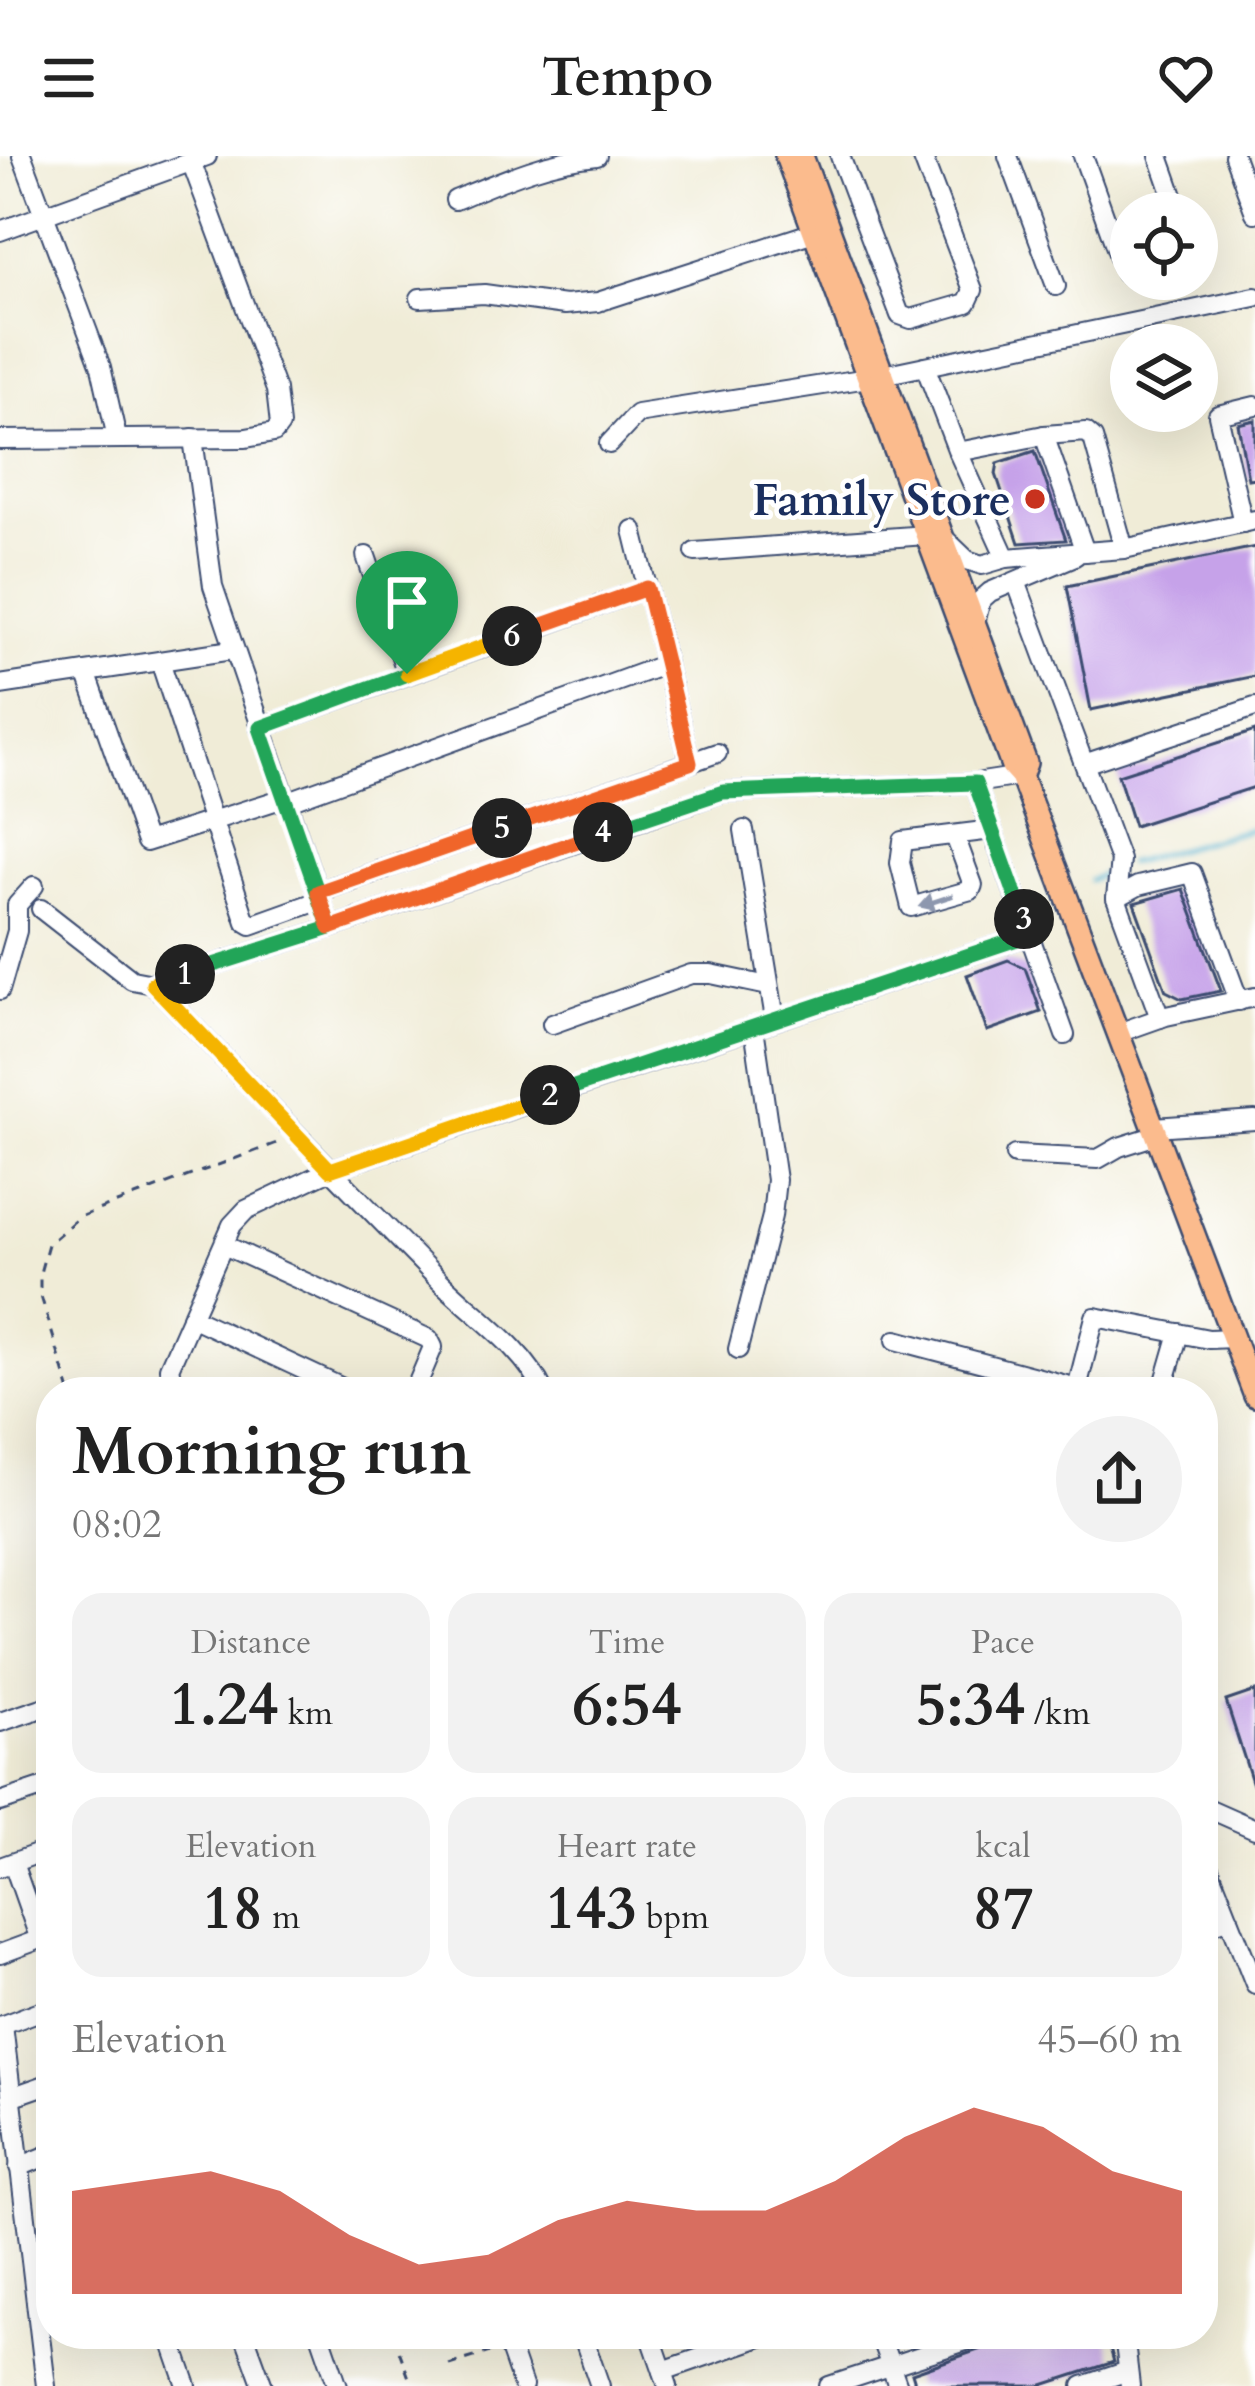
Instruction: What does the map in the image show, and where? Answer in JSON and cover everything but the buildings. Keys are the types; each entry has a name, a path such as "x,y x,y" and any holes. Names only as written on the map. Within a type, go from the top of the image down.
{"main road":[{"path":"786,156 875,376"},
{"path":"802,156 1012,766 1021,776 1255,1396"},
{"path":"935,537 975,623 1026,763 1021,776"}],"street":[{"path":"22,156 101,368 117,438"},
{"path":"455,200 530,168 596,156"},
{"path":"840,156 900,315 910,320 973,298 922,156"},
{"path":"1008,156 1056,286"},
{"path":"1083,156 1110,231"},
{"path":"1159,156 1172,192"},
{"path":"1234,156 1255,213"},
{"path":"0,231 187,160 280,410 280,425 265,437 0,440"},
{"path":"420,298 484,294 565,305 598,302 814,232"},
{"path":"610,444 637,414 875,376 1255,297"},
{"path":"925,366 1006,558"},
{"path":"695,552 935,537 982,565 1006,558 1124,549 1249,521 1218,415 1255,406"},
{"path":"958,452 1086,432 1093,439 1124,549"},
{"path":"1044,435 1084,552"},
{"path":"193,438 213,586 330,928"},
{"path":"633,530 690,763"},
{"path":"975,623 981,600 990,592 1084,552"},
{"path":"366,556 407,674"},
{"path":"1017,584 1087,763 1120,867 1116,898 1160,1018"},
{"path":"260,728 647,588"},
{"path":"0,685 232,650"},
{"path":"160,661 248,925 717,753"},
{"path":"86,672 146,842 285,800 666,664"},
{"path":"1087,763 1255,707"},
{"path":"41,909 132,980 153,984 723,792 975,783 1021,776"},
{"path":"975,783 1065,1035"},
{"path":"744,830 776,1019"},
{"path":"956,836 974,885 971,890 915,908 908,904 900,863 903,841 992,830"},
{"path":"1116,898 1138,886 1192,873 1247,999 1160,1018 1118,1033"},
{"path":"0,990 17,931 17,905 34,886"},
{"path":"171,1377 169,1368 235,1220 325,1165 1029,935"},
{"path":"552,1024 691,974 768,986"},
{"path":"153,984 469,1311 525,1360 535,1377"},
{"path":"738,1349 772,1216 776,1180 754,1027"},
{"path":"1016,1155 1098,1159 1155,1131 1255,1120"},
{"path":"224,1245 432,1342 419,1377"},
{"path":"191,1317 319,1377"},
{"path":"1080,1377 1095,1317 1209,1339 1233,1338"},
{"path":"1166,1377 1179,1333"},
{"path":"896,1340 1030,1377"},
{"path":"0,1722 36,1710"},
{"path":"0,1802 36,1790"},
{"path":"1218,1813 1255,1829"},
{"path":"36,1855 7,1865 36,1921"},
{"path":"1218,1890 1255,1984"},
{"path":"1218,1922 1229,1918"},
{"path":"0,1954 36,1941"},
{"path":"36,2012 1,2025 36,2305"},
{"path":"11,2097 36,2089"},
{"path":"19,2167 36,2160"},
{"path":"41,2349 46,2386"},
{"path":"174,2349 187,2386"},
{"path":"249,2349 262,2386"},
{"path":"325,2349 338,2386"},
{"path":"510,2349 523,2386"},
{"path":"587,2349 600,2386"},
{"path":"655,2349 665,2379 734,2349"},
{"path":"885,2349 898,2386"},
{"path":"829,2386 940,2349"},
{"path":"1083,2386 1129,2379 1126,2349"}],"path":[{"path":"65,1377 40,1293 48,1244 79,1217 299,1137"},
{"path":"398,2349 412,2386"},
{"path":"448,2365 486,2349"}],"waterway":[{"path":"1128,863 1255,828"},
{"path":"1090,880 1112,870"}],"place":[{"name":"Family Store","path":"1035,499"}],"route":[{"path":"407,674 260,728 330,928 153,984 330,1170 1029,935 975,783 723,792 330,928 318,892 690,763 647,588 407,674"}]}
